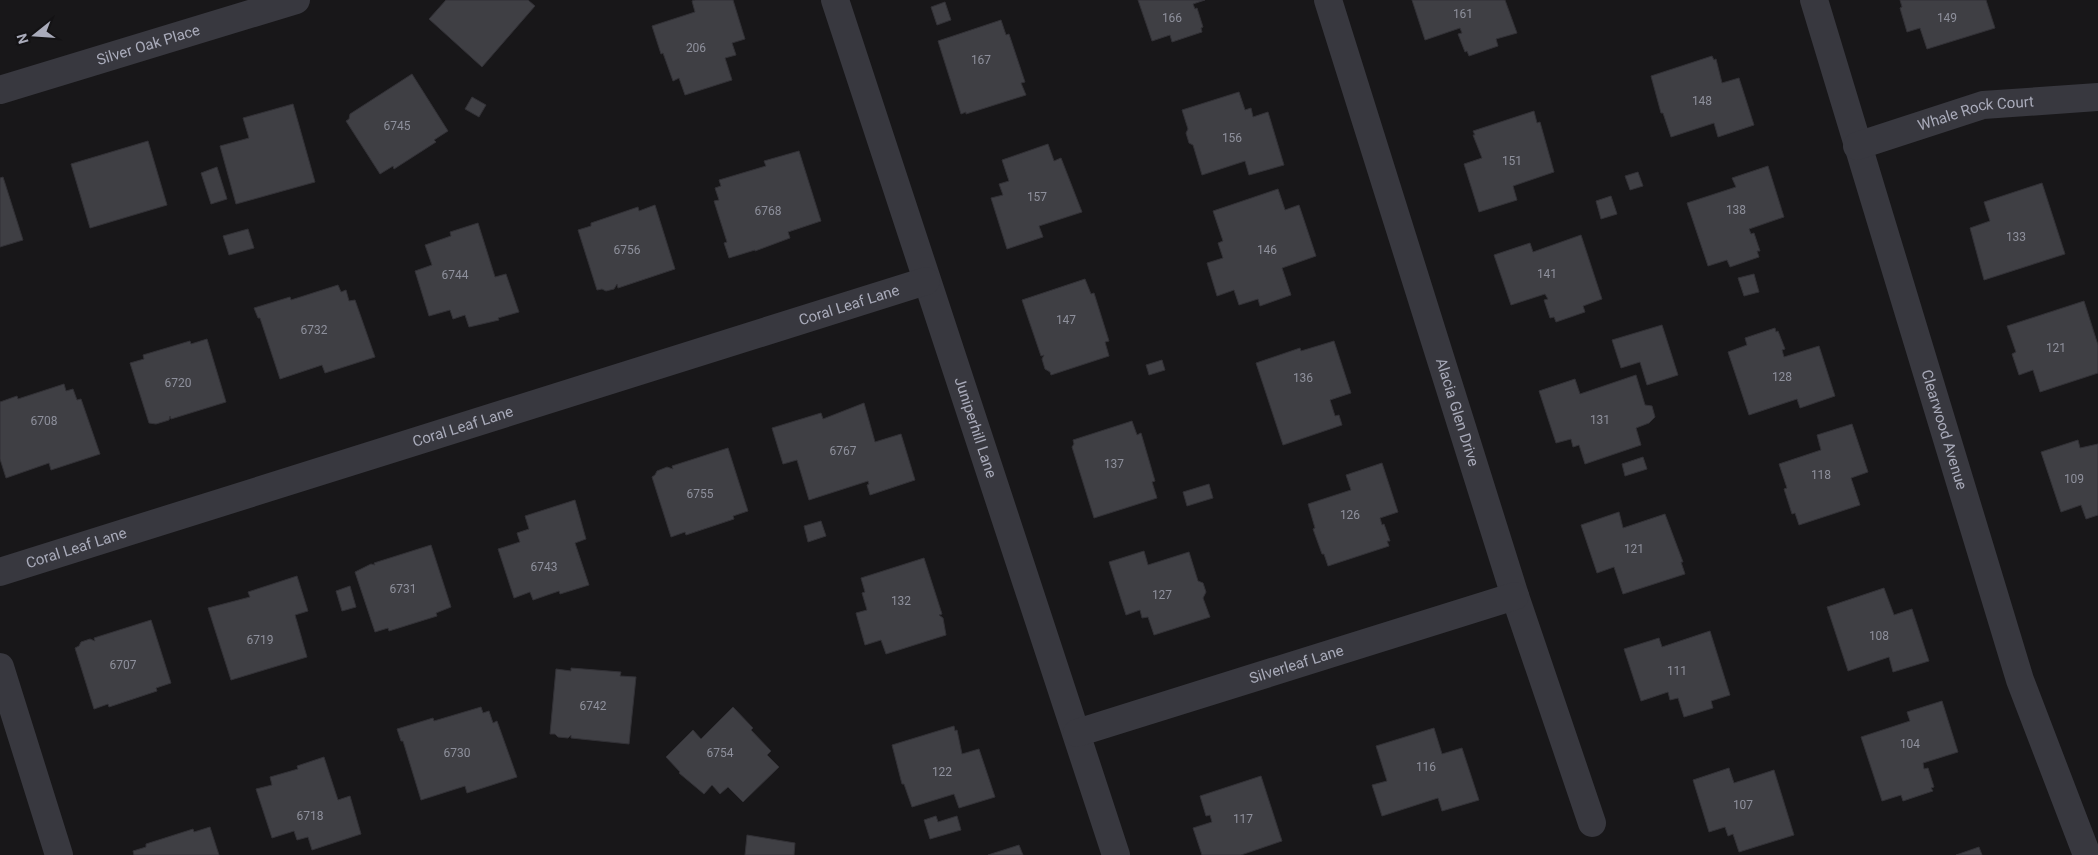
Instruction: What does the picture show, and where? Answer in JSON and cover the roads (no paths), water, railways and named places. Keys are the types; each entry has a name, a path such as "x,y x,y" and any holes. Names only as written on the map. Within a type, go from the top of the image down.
{"street":[{"name":"Silver Oak Place","path":"0,90 296,0"},
{"name":"Juniperhill Lane","path":"835,0 1116,855"},
{"name":"Alacia Glen Drive","path":"1328,0 1515,596 1592,823"},
{"name":"Clearwood Avenue","path":"1814,0 2020,680 2087,855"},
{"name":"Whale Rock Court","path":"1857,146 1983,105 2098,97"},
{"name":"Coral Leaf Lane","path":"0,572 926,281"},
{"name":"Silverleaf Lane","path":"1077,733 1515,596"},
{"path":"0,666 59,855"}]}
